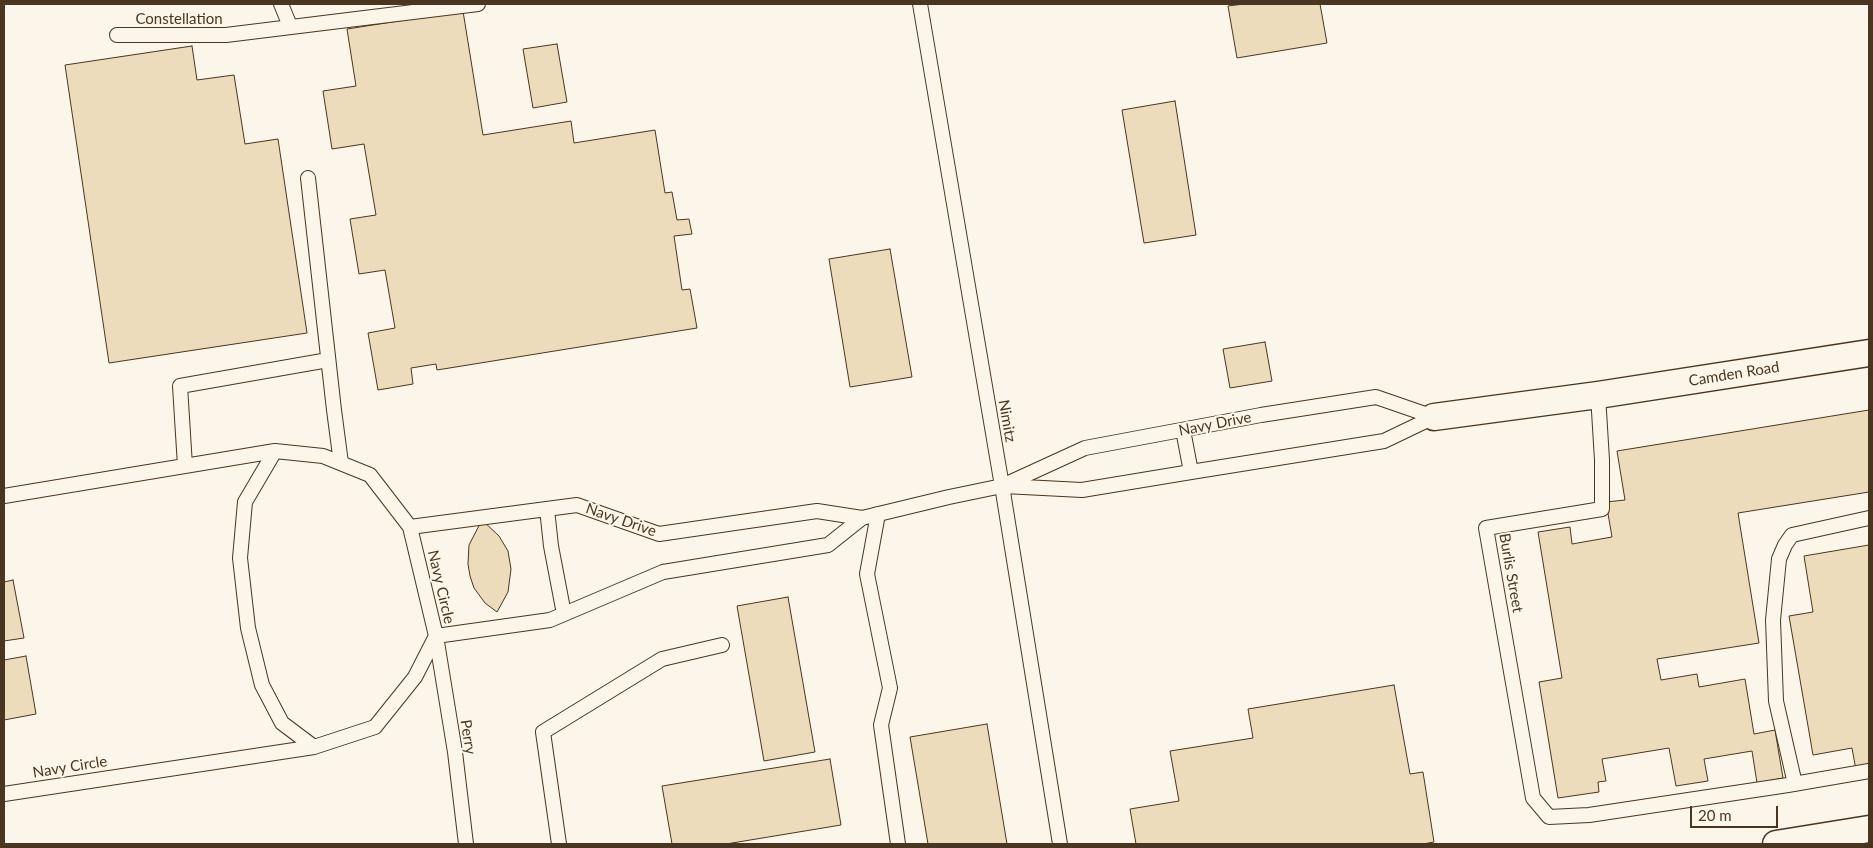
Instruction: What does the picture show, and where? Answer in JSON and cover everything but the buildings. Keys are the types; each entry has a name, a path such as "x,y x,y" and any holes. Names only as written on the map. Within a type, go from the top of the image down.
{"street":[{"name":"Camden Road","path":"1598,395 1869,353"},
{"name":"Navy Drive","path":"1434,417 1598,395"},
{"path":"1776,844 1869,829"}],"lane":[{"path":"281,4 290,26"},
{"name":"Constellation","path":"118,35 226,35 414,8 478,4"},
{"name":"Nimitz","path":"920,4 1002,486 1060,844"},
{"path":"308,178 341,463"},
{"path":"185,466 180,386 328,360"},
{"name":"Burlis Street","path":"1598,395 1602,460 1602,509 1486,528 1533,798 1550,817 1588,815 1795,784"},
{"name":"Navy Drive","path":"410,527 577,505 659,534 817,511 862,518 1002,486 1085,448 1261,415 1376,397 1434,417"},
{"name":"Navy Drive","path":"1002,486 1082,490 1384,441 1434,417"},
{"path":"1183,430 1191,472"},
{"path":"275,451 245,502 240,558 248,628 262,685 282,724 314,747"},
{"name":"Navy Circle","path":"4,496 275,451 323,456 370,475 410,527 436,636 415,677 375,727 314,747 4,794"},
{"path":"547,509 551,546 564,614"},
{"path":"878,514 867,574 890,688 881,725 898,844"},
{"name":"Navy Drive","path":"436,636 550,620 663,572 828,545 862,518"},
{"path":"1869,518 1792,535 1785,545 1779,560 1773,620 1776,701 1795,784 1869,770"},
{"name":"Perry","path":"436,636 466,844"},
{"path":"559,844 543,732 662,658 722,646"}]}
